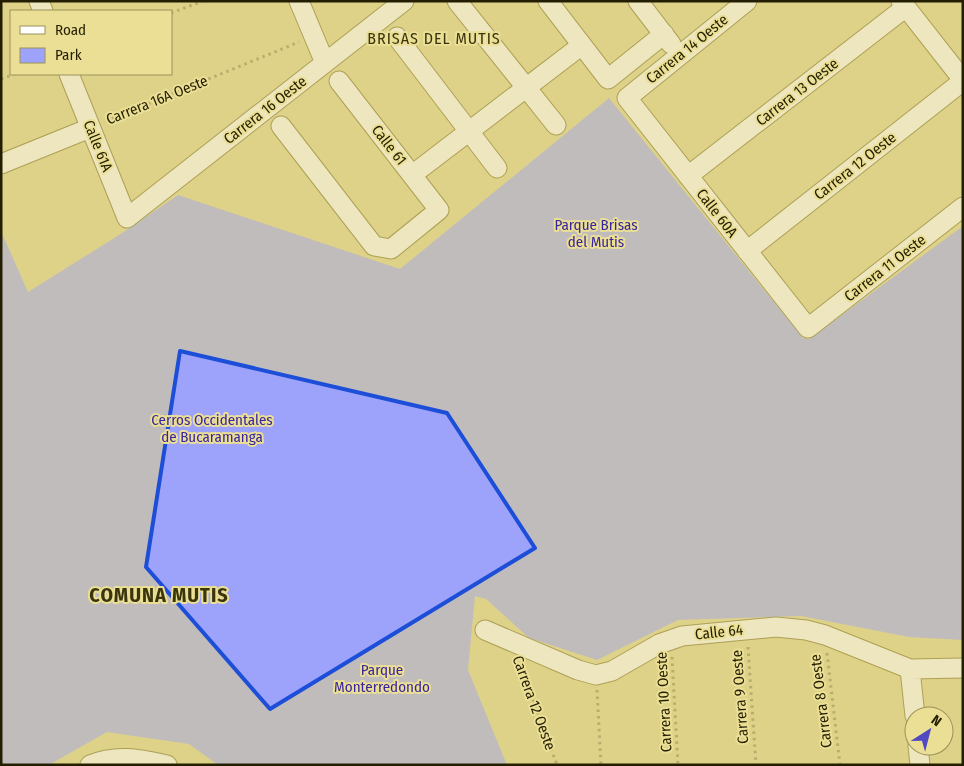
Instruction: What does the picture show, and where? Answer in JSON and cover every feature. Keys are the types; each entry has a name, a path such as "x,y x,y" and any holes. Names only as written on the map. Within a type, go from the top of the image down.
{"street":[{"path":"299,1 325,63"},
{"name":"Carrera 16 Oeste","path":"127,218 404,1"},
{"path":"457,1 556,125"},
{"path":"548,1 608,79 664,34"},
{"path":"638,1 680,55"},
{"name":"Carrera 14 Oeste","path":"627,98 747,1"},
{"path":"904,4 963,81"},
{"name":"Carrera 13 Oeste","path":"688,176 904,4"},
{"path":"397,37 498,168"},
{"path":"412,175 582,45"},
{"name":"Calle 61A","path":"69,75 127,218"},
{"name":"Calle 61","path":"281,126 374,246 391,249 439,210 340,81"},
{"name":"Carrera 12 Oeste","path":"747,251 963,81"},
{"name":"Calle 60A","path":"627,98 808,328"},
{"name":"Carrera 16A Oeste","path":"1,164 90,128"},
{"name":"Carrera 11 Oeste","path":"808,328 963,207"},
{"name":"Calle 64","path":"596,674 612,670 672,639 747,628 789,627 825,635 910,669 963,668"},
{"path":"485,630 578,670 596,674"},
{"path":"910,669 914,706"},
{"path":"90,765 117,757 130,757 167,765"}],"path":[{"path":"172,13 203,1"},
{"name":"Carrera 16A Oeste","path":"90,128 314,36"},
{"name":"Carrera 9 Oeste","path":"747,628 756,765"},
{"name":"Carrera 8 Oeste","path":"825,635 840,765"},
{"name":"Carrera 10 Oeste","path":"672,639 678,765"},
{"name":"Carrera 12 Oeste","path":"512,642 556,765"},
{"path":"596,674 601,765"}],"highlighted area":[{"path":"180,351 447,413 535,548 270,709 146,567"}],"green space":[{"name":"Cerros Occidentales de Bucaramanga","path":"609,98 803,338 809,339 963,226 963,640 909,637 801,616 678,620 597,660 529,638 486,599 475,596 468,670 507,765 218,765 189,744 107,732 49,765 1,765 1,231 28,292 119,235 178,195 400,269"}],"district":[{"name":"BRISAS DEL MUTIS","path":"434,38"},
{"name":"COMUNA MUTIS","path":"159,595"}],"park label":[{"name":"Parque Brisas del Mutis","path":"596,234"},
{"name":"Parque Monterredondo","path":"382,678"}]}
